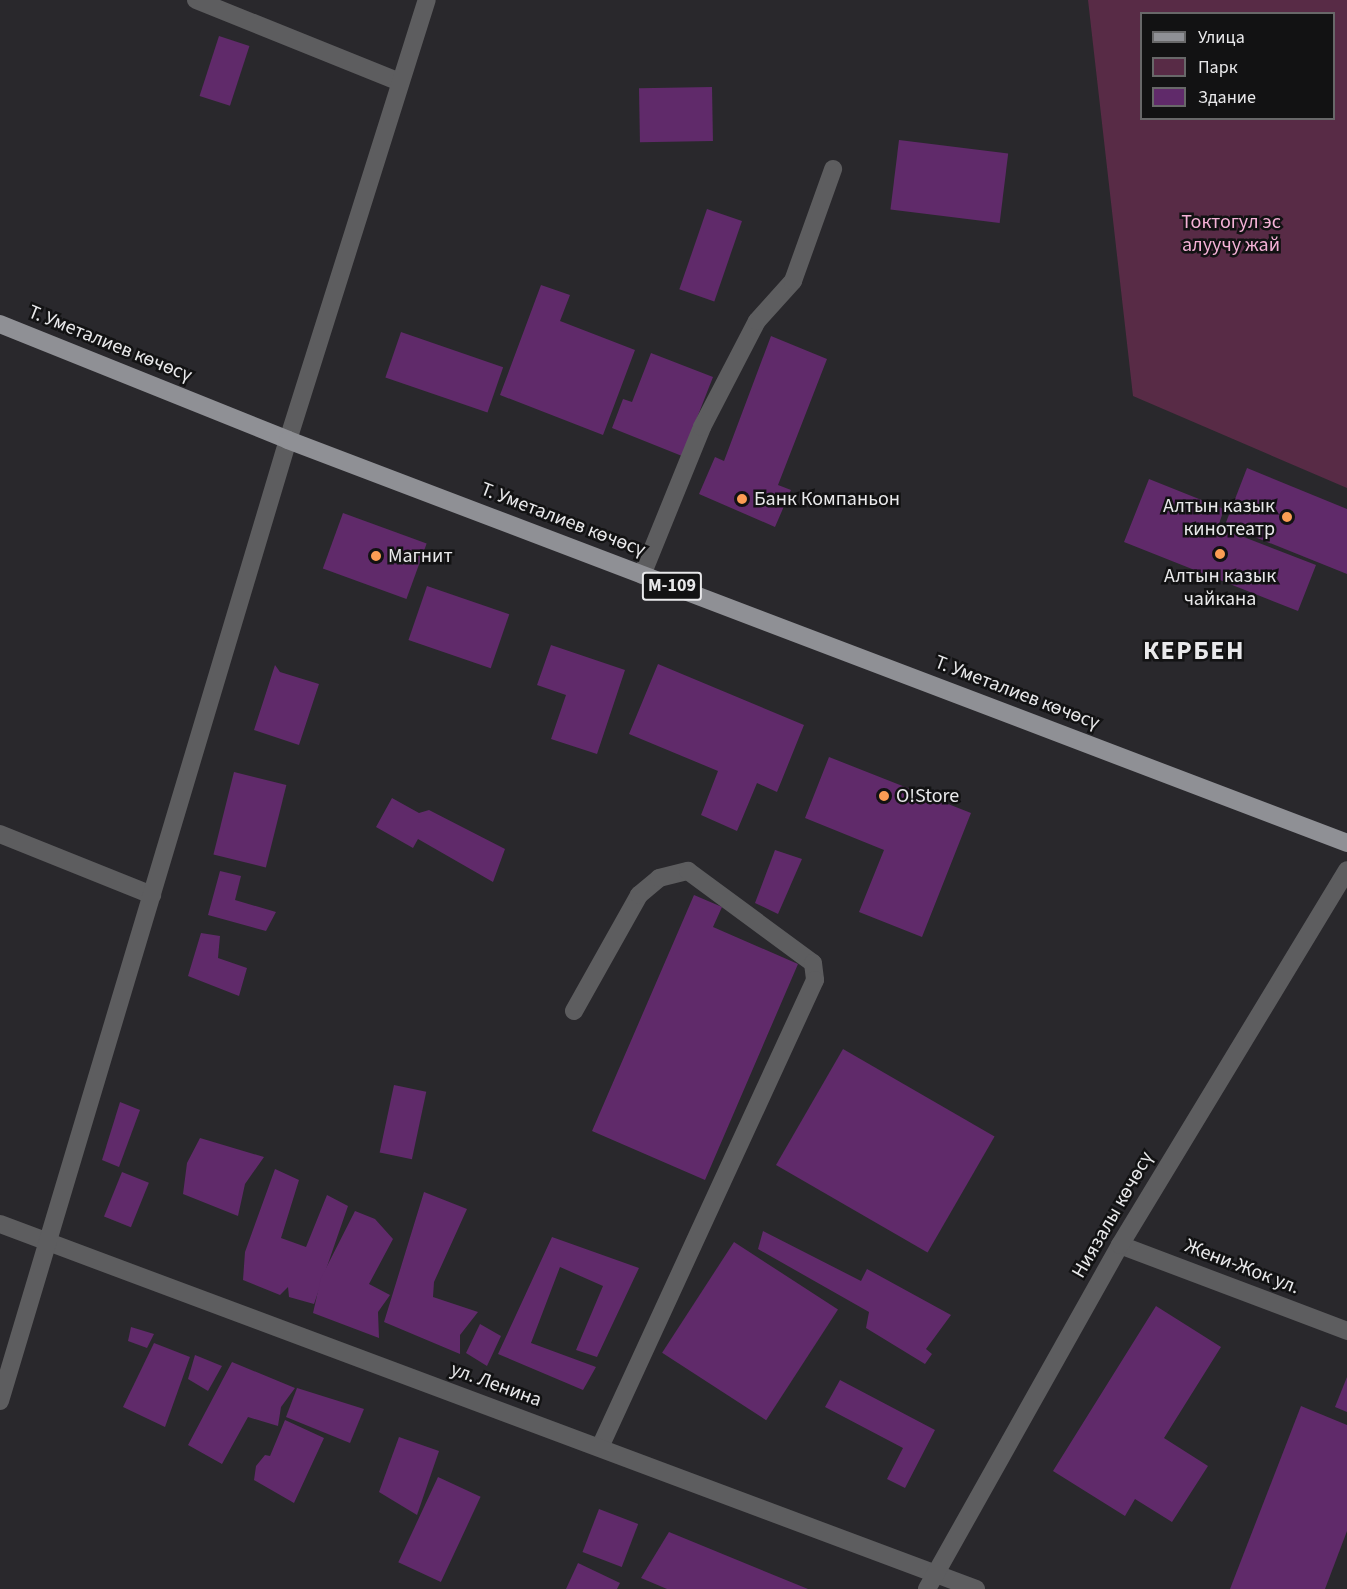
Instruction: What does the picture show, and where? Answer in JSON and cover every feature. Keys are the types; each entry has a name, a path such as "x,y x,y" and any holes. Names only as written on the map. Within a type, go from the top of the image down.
{"main road":[{"name":"Т. Уметалиев көчөсү","path":"0,324 288,440 1347,843"}],"street":[{"path":"196,0 400,81"},
{"path":"0,1401 288,440 400,81 428,0"},
{"path":"642,575 707,416 757,321 793,281 833,170"},
{"path":"0,834 152,895"},
{"name":"Ниязалы көчөсү","path":"927,1589 1120,1245 1347,870"},
{"path":"574,1011 639,895 659,878 688,871 813,963 815,980 600,1447"},
{"name":"ул. Ленина","path":"0,1224 976,1589"},
{"name":"Жени-Жок ул.","path":"1120,1245 1347,1331"}],"green space":[{"name":"Токтогул эс алуучу жай","path":"1088,0 1347,0 1347,488 1133,396"}],"building":[{"path":"219,36 249,46 230,106 200,96"},
{"path":"712,87 713,141 640,142 639,88"},
{"path":"899,140 1008,153 1000,223 890,209"},
{"path":"707,209 742,221 714,301 679,289"},
{"path":"541,285 570,295 560,321 635,350 603,435 500,395"},
{"path":"401,332 503,367 487,413 385,377"},
{"path":"771,336 827,359 778,485 791,490 775,527 699,494 715,457 724,461"},
{"path":"651,353 713,377 682,456 612,428 623,399 632,402"},
{"name":"Алтын казык кинотеатр","path":"1247,468 1347,509 1347,574 1225,525"},
{"name":"Алтын казык чайкана","path":"1149,479 1224,509 1218,527 1316,565 1298,611 1124,542"},
{"name":"Магнит","path":"343,513 427,543 406,599 323,568"},
{"path":"427,586 509,614 491,668 408,640"},
{"path":"551,645 625,670 597,754 551,739 566,695 537,685"},
{"path":"658,664 804,725 777,792 757,783 737,831 701,815 718,771 629,734"},
{"path":"275,665 280,672 319,684 299,745 254,730"},
{"path":"829,757 971,813 922,937 859,912 884,850 805,818"},
{"path":"234,772 286,785 266,868 213,854"},
{"path":"392,798 419,813 429,810 505,849 493,882 418,839 413,848 376,827"},
{"path":"775,850 802,859 778,914 755,903"},
{"path":"220,871 241,876 235,900 276,912 266,931 208,915"},
{"path":"694,895 722,907 713,927 798,964 705,1180 592,1131"},
{"path":"201,933 220,936 218,958 247,968 239,996 188,976"},
{"path":"843,1049 995,1136 928,1253 776,1165"},
{"path":"394,1085 426,1092 412,1159 380,1152"},
{"path":"120,1102 140,1110 119,1167 102,1160"},
{"path":"200,1138 264,1157 245,1184 238,1216 183,1194 187,1163"},
{"path":"275,1169 299,1180 281,1238 306,1247 327,1195 348,1206 314,1304 289,1297 288,1287 280,1295 243,1280 245,1252"},
{"path":"122,1172 149,1183 131,1227 104,1217"},
{"path":"424,1192 467,1209 434,1282 433,1297 478,1312 460,1335 460,1354 384,1322"},
{"path":"355,1211 375,1219 393,1239 369,1284 390,1295 378,1312 379,1338 313,1313 321,1278"},
{"path":"763,1231 861,1281 867,1269 951,1315 926,1349 932,1354 925,1364 866,1328 869,1312 758,1249"},
{"path":"552,1237 639,1268 597,1357 576,1350 603,1286 560,1267 531,1343 596,1367 583,1390 498,1354"},
{"path":"734,1242 838,1310 766,1420 662,1353"},
{"path":"1156,1306 1221,1347 1164,1438 1208,1466 1172,1522 1135,1499 1125,1516 1053,1471"},
{"path":"480,1324 501,1336 487,1366 466,1353"},
{"path":"131,1327 154,1334 147,1348 128,1341"},
{"path":"154,1343 190,1357 165,1427 123,1407"},
{"path":"195,1355 222,1366 208,1391 188,1379"},
{"path":"232,1362 295,1388 281,1407 278,1426 248,1417 222,1464 188,1445"},
{"path":"1347,1377 1347,1412 1335,1407"},
{"path":"840,1380 935,1430 905,1488 887,1479 903,1448 825,1407"},
{"path":"297,1388 364,1409 350,1443 286,1417"},
{"path":"1301,1406 1347,1425 1347,1531 1325,1589 1230,1589"},
{"path":"285,1420 324,1438 294,1503 254,1480 256,1466 265,1455 270,1456"},
{"path":"399,1437 439,1451 417,1515 379,1492"},
{"path":"438,1477 481,1497 441,1582 398,1562"},
{"path":"599,1509 638,1524 622,1567 583,1552"},
{"path":"669,1532 808,1589 667,1589 641,1578"},
{"path":"578,1563 620,1583 617,1589 566,1589"}],"place":[{"name":"Банк Компаньон","path":"742,499"},
{"name":"Алтын казык кинотеатр","path":"1287,517"},
{"name":"Алтын казык чайкана","path":"1220,554"},
{"name":"Магнит","path":"376,556"},
{"name":"O!Store","path":"884,796"}],"district":[{"name":"КЕРБЕН","path":"1194,651"}]}
